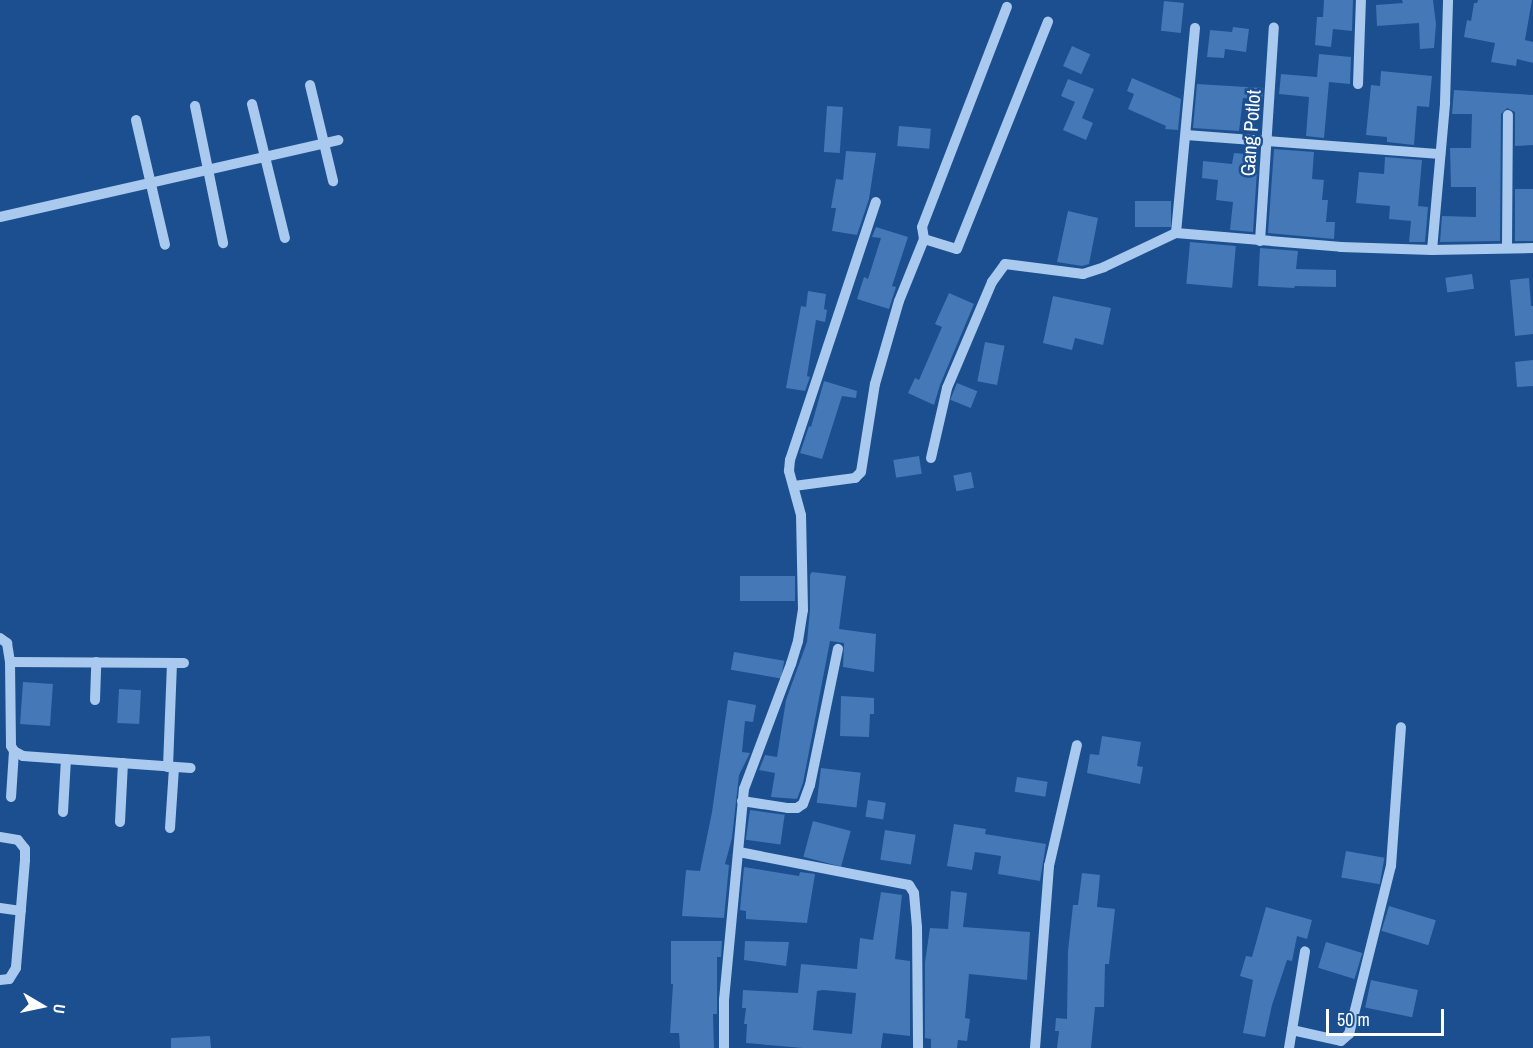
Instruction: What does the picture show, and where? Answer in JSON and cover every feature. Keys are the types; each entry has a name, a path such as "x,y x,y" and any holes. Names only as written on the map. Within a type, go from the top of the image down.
{"street":[{"path":"1358,84 1361,0"},
{"path":"1432,250 1445,103 1448,0"},
{"path":"794,486 855,478 861,472 875,384 899,302 924,239 922,227 1007,8"},
{"path":"924,239 957,249 1048,21"},
{"name":"Gang Potlot","path":"1260,241 1274,27"},
{"path":"1176,233 1195,28"},
{"path":"310,85 333,181"},
{"path":"252,104 285,238"},
{"path":"195,106 223,243"},
{"path":"1507,248 1508,115"},
{"path":"136,120 165,245"},
{"path":"1186,135 1440,154"},
{"path":"0,217 338,140"},
{"path":"724,1048 724,1000 742,801 755,753 798,641 803,585 801,515 789,471 790,460 876,202"},
{"path":"931,458 947,388 992,282 1005,264 1083,274 1176,233 1260,241 1432,250 1533,248"},
{"path":"0,638 6,642 10,662 11,746 14,751 23,756 191,768"},
{"path":"742,801 788,808 797,808 803,804 810,785 838,649"},
{"path":"10,662 184,663"},
{"path":"95,700 96,663"},
{"path":"170,828 172,663"},
{"path":"1292,1030 1341,1041 1349,1034 1391,866 1401,727"},
{"path":"1035,1048 1049,866 1077,745"},
{"path":"11,796 14,751"},
{"path":"63,812 66,759"},
{"path":"120,822 123,763"},
{"path":"0,837 18,840 25,849 15,974 9,979 0,980"},
{"path":"739,852 909,885 914,893 917,927 918,1048"},
{"path":"0,908 21,911"},
{"path":"1289,1048 1305,951"}],"building":[{"path":"1324,0 1353,0 1352,31 1333,29 1331,47 1315,45 1317,17 1323,17"},
{"path":"1402,0 1433,0 1436,24 1434,48 1420,49 1419,23 1377,26 1376,5 1403,3"},
{"path":"1478,0 1532,0 1525,40 1533,42 1533,63 1517,59 1516,66 1491,62 1495,43 1464,37 1467,20 1471,21 1474,3"},
{"path":"1164,1 1184,3 1181,33 1161,31"},
{"path":"1233,27 1249,29 1246,52 1225,49 1224,58 1207,57 1210,30 1232,32"},
{"path":"1072,46 1090,54 1081,74 1063,66"},
{"path":"1319,54 1351,57 1350,84 1329,82 1324,138 1306,136 1309,97 1279,94 1281,74 1317,77"},
{"path":"1381,71 1432,76 1429,107 1417,106 1414,145 1387,142 1387,137 1366,135 1371,85 1380,86"},
{"path":"1132,78 1181,99 1178,130 1165,129 1166,126 1128,109 1134,94 1127,91"},
{"path":"1068,79 1094,89 1082,118 1093,123 1086,140 1063,130 1075,102 1061,96"},
{"path":"1197,84 1263,88 1262,100 1243,98 1239,131 1193,128"},
{"path":"1454,90 1533,95 1533,145 1515,146 1515,112 1507,108 1501,114 1500,241 1440,242 1442,216 1476,217 1476,187 1451,187 1450,148 1471,148 1472,114 1452,114"},
{"path":"827,106 843,107 840,153 824,152"},
{"path":"899,126 931,129 929,149 897,146"},
{"path":"1274,149 1314,152 1312,179 1324,180 1322,200 1328,200 1326,222 1335,222 1334,239 1268,233"},
{"path":"846,151 876,153 869,199 857,235 832,231 836,208 831,208 836,179 843,180"},
{"path":"1234,153 1258,155 1253,232 1230,230 1233,202 1216,200 1218,180 1202,178 1203,161 1232,164"},
{"path":"1385,157 1422,160 1418,206 1428,207 1425,242 1409,242 1411,221 1389,219 1390,206 1356,203 1359,172 1384,174"},
{"path":"1515,189 1533,189 1533,241 1515,241"},
{"path":"1135,201 1171,201 1171,227 1135,227"},
{"path":"1068,211 1098,218 1089,264 1082,266 1057,262"},
{"path":"876,227 908,237 892,286 896,287 889,309 857,299 864,277 868,279 881,238 872,237"},
{"path":"1190,242 1236,246 1232,288 1186,284"},
{"path":"1260,248 1298,251 1296,269 1336,270 1336,287 1258,286"},
{"path":"1472,274 1474,289 1447,293 1445,278"},
{"path":"1529,278 1531,306 1533,306 1533,334 1515,336 1510,280"},
{"path":"808,291 826,294 824,309 827,310 825,322 816,320 807,376 810,377 805,391 786,388 801,306 806,307"},
{"path":"949,293 974,304 934,405 908,393 915,378 919,380 942,327 935,324"},
{"path":"1053,296 1111,308 1103,345 1075,338 1072,350 1043,343"},
{"path":"985,342 1005,346 997,385 977,381"},
{"path":"1533,360 1533,386 1517,387 1515,362"},
{"path":"824,381 857,391 856,398 842,396 822,459 800,453 809,426 811,427"},
{"path":"957,383 977,391 971,408 950,400"},
{"path":"919,456 922,474 896,478 893,460"},
{"path":"971,472 974,488 956,491 953,475"},
{"path":"812,572 846,576 839,629 876,634 874,672 843,667 844,643 830,641 803,783 797,799 771,797 775,773 759,770 765,755 777,757 786,700 807,642"},
{"path":"740,576 795,576 795,601 740,601"},
{"path":"734,652 784,661 781,679 731,670"},
{"path":"23,682 53,684 50,726 20,724"},
{"path":"119,689 141,690 139,724 117,723"},
{"path":"841,696 874,698 874,714 870,714 869,737 840,736"},
{"path":"728,700 756,705 753,722 745,721 742,752 750,753 739,775 732,838 725,864 729,865 724,918 682,916 686,870 700,871 712,812"},
{"path":"1102,736 1141,742 1137,766 1143,767 1140,784 1087,773 1090,754 1099,755"},
{"path":"821,768 861,773 856,808 817,803"},
{"path":"1017,777 1048,782 1045,797 1015,792"},
{"path":"868,800 886,803 883,820 865,817"},
{"path":"750,810 785,815 780,845 746,840"},
{"path":"813,821 851,831 841,867 803,857"},
{"path":"954,824 986,829 985,834 1046,844 1040,881 998,874 1001,856 975,852 972,870 947,866"},
{"path":"885,830 916,835 911,864 880,860"},
{"path":"1346,851 1384,858 1380,884 1341,878"},
{"path":"744,867 799,876 800,872 815,874 807,923 746,919 746,911 740,910"},
{"path":"1082,873 1100,875 1097,907 1115,909 1109,964 1105,964 1104,1007 1095,1007 1091,1048 1057,1048 1059,1031 1055,1031 1056,1018 1067,1019 1068,951 1073,905 1078,905"},
{"path":"951,891 967,893 963,927 1030,932 1027,980 969,974 965,1018 970,1019 967,1041 958,1040 957,1048 931,1048 931,1039 925,1038 925,962 930,928 948,929"},
{"path":"881,892 902,895 895,959 910,961 910,1036 883,1033 881,1048 803,1048 746,1043 747,1024 744,1024 746,1008 742,1008 743,990 798,993 801,964 857,969 860,938 873,940","holes":["817,991 856,993 852,1034 813,1030"]},
{"path":"1389,906 1436,920 1428,945 1381,931"},
{"path":"1266,907 1312,920 1307,939 1297,936 1292,961 1287,960 1272,1005 1265,1037 1243,1033 1253,980 1240,976 1246,956 1252,957"},
{"path":"671,941 722,941 721,957 717,957 717,1014 713,1014 714,1048 680,1048 679,1033 670,1033 673,984 671,984"},
{"path":"745,941 789,942 786,966 744,960"},
{"path":"1326,942 1362,953 1354,979 1318,968"},
{"path":"1371,980 1418,990 1412,1017 1365,1007"},
{"path":"210,1036 211,1048 171,1048 171,1038"}]}
